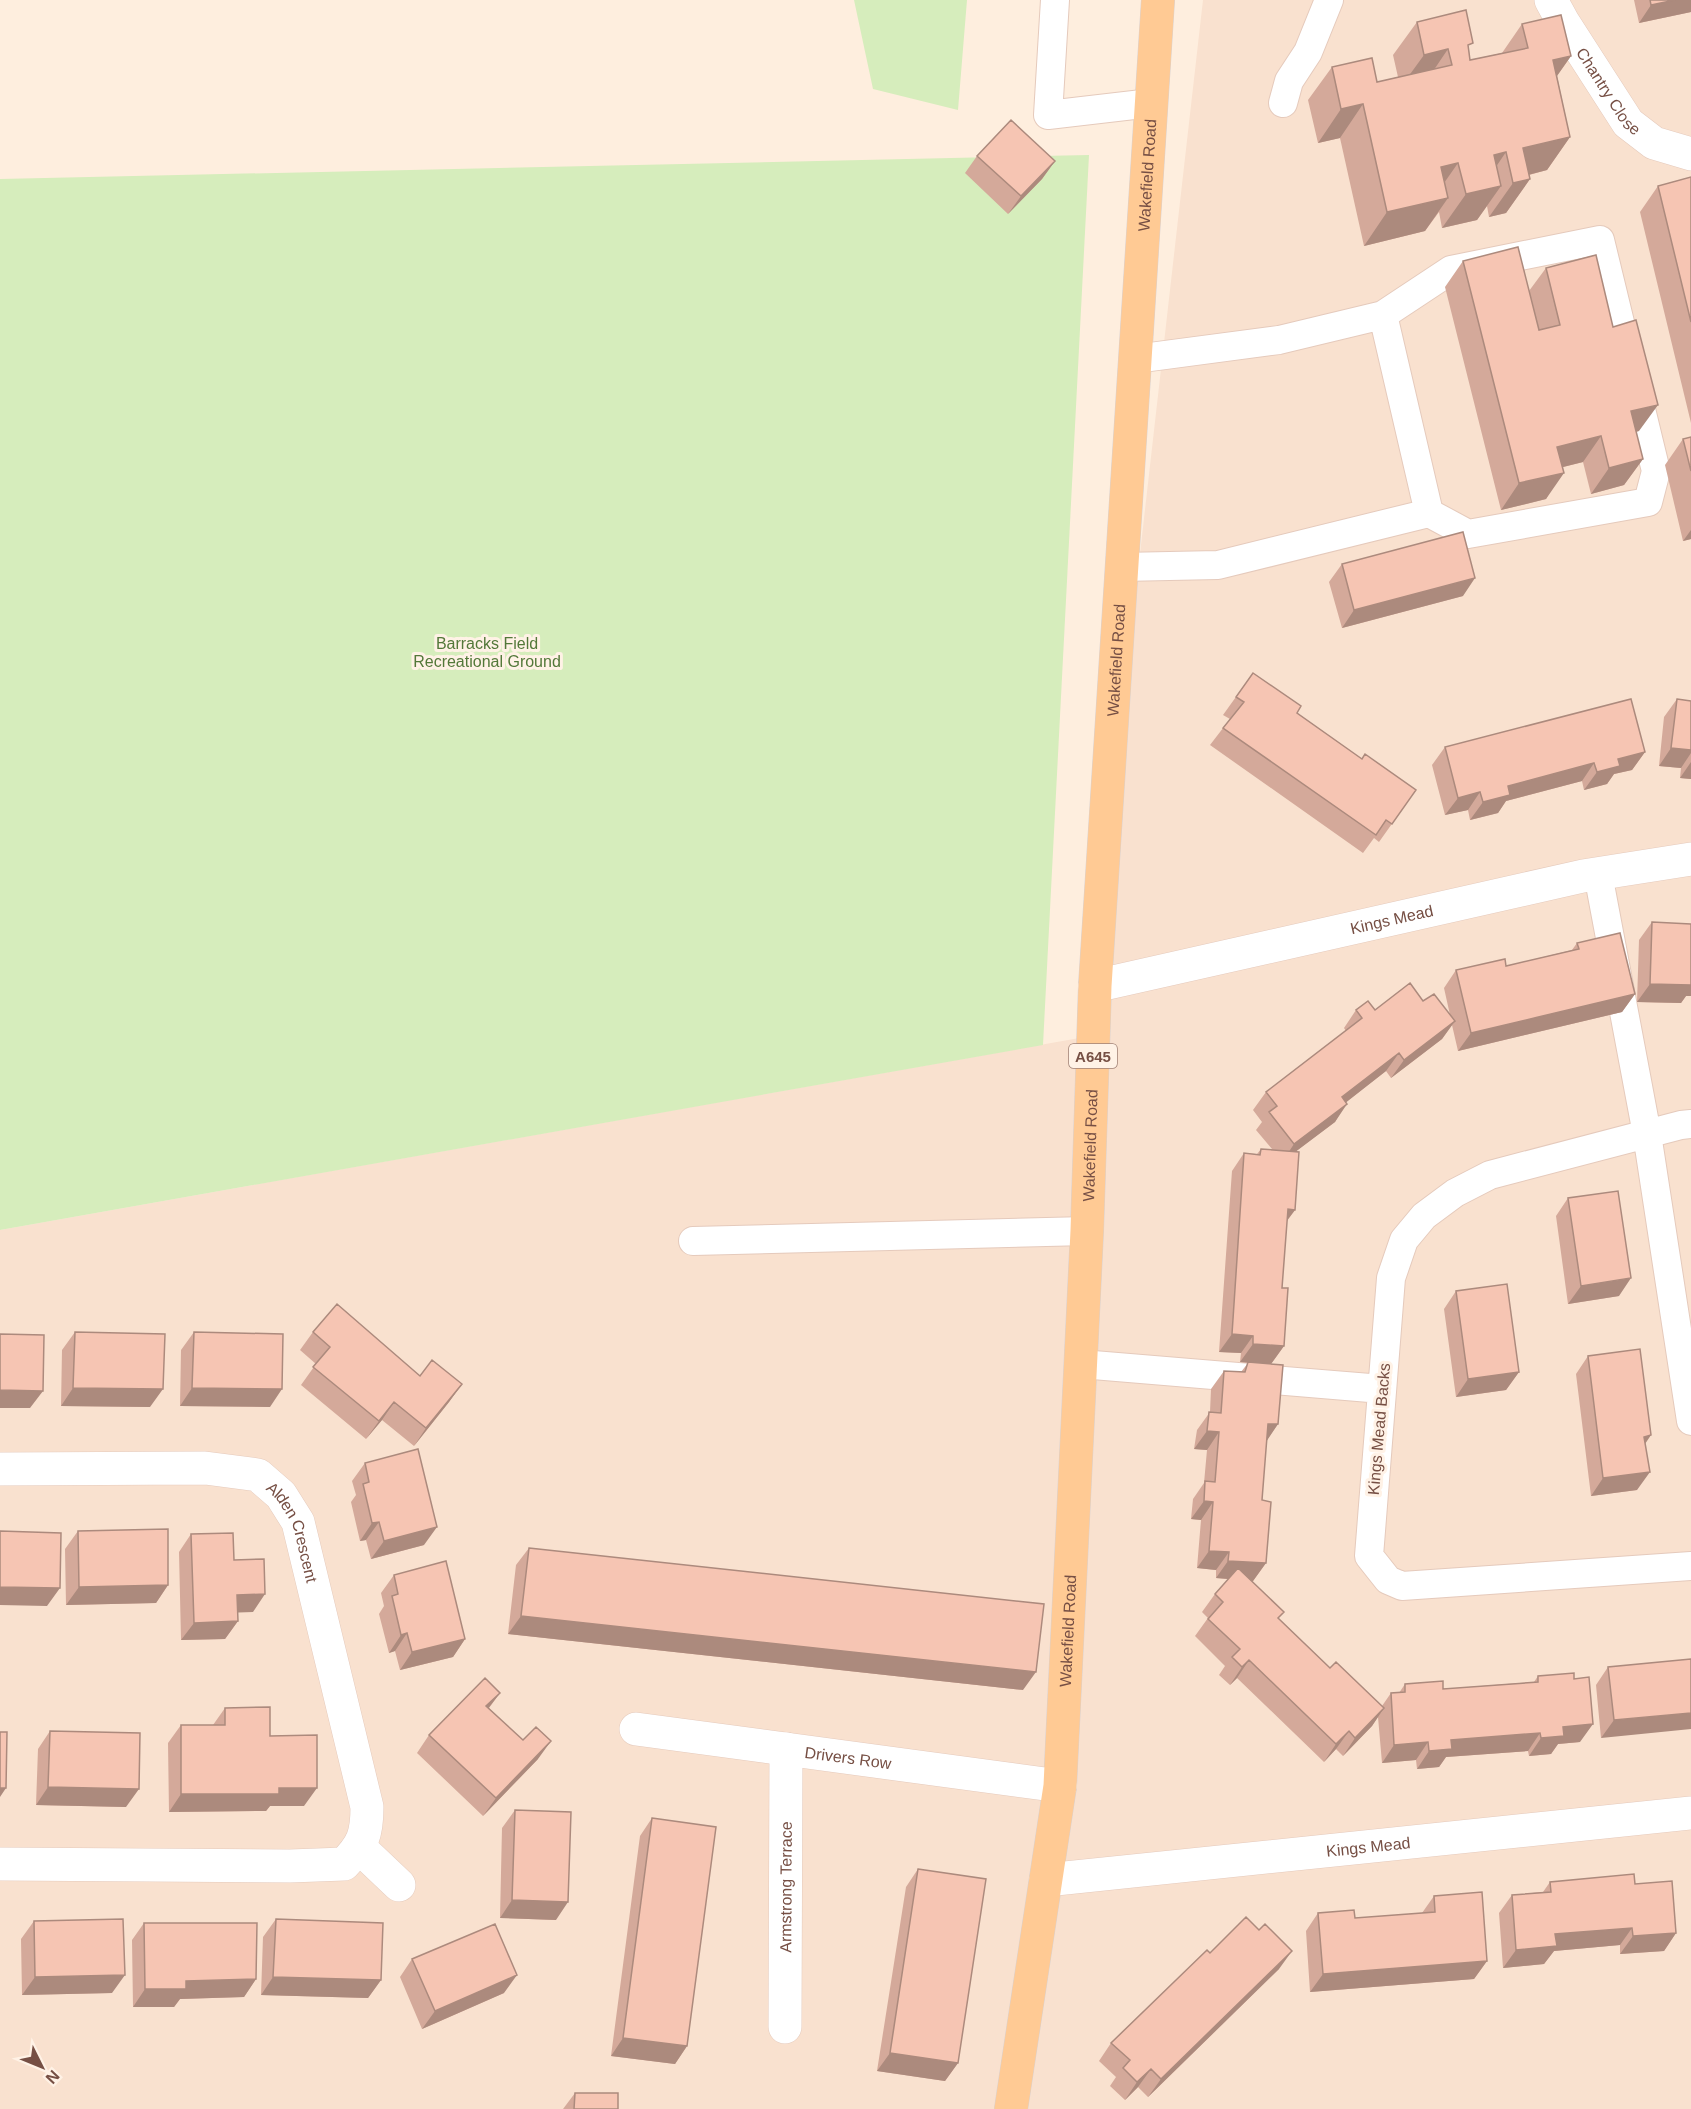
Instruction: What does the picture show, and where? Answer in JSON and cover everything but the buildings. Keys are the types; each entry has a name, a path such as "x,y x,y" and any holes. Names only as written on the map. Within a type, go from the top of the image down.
{"main road":[{"name":"Wakefield Road","path":"1011,2109 1060,1786 1087,1231 1095,986 1158,0"}],"street":[{"name":"Chantry Close","path":"1551,0 1628,123 1654,143 1691,154"},
{"name":"Kings Mead","path":"1095,986 1598,874 1691,859"},
{"name":"Alden Crescent","path":"0,1470 205,1468 258,1475 281,1495 298,1522 367,1807 367,1824 360,1848"},
{"name":"Drivers Row","path":"636,1729 1060,1786"},
{"name":"Armstrong Terrace","path":"785,2027 786,1749"},
{"name":"Kings Mead","path":"1046,1880 1691,1814"},
{"path":"0,1864 290,1866 344,1864 360,1848 399,1885"}],"lane":[{"path":"1055,0 1048,115 1151,103"},
{"path":"1283,103 1289,81 1308,52 1329,0"},
{"path":"1121,567 1218,566 1430,513 1468,534 1648,502 1656,471 1600,240 1450,270 1383,315 1279,340 1135,358"},
{"path":"1383,315 1430,513"},
{"path":"1598,874 1647,1134 1691,1422"},
{"name":"Kings Mead Backs","path":"1691,1124 1490,1174 1455,1193 1424,1216 1404,1240 1391,1278 1369,1556 1388,1580 1402,1586 1691,1566"},
{"path":"693,1241 1087,1231"},
{"path":"1081,1364 1382,1389"}],"shaded area":[{"path":"1203,0 1691,0 1691,2109 0,2109 0,1230 1085,1037"}],"green space":[{"path":"854,0 967,0 958,110 873,89"},
{"name":"Barracks Field Recreational Ground","path":"1089,155 1043,1045 0,1230 0,179"}]}
